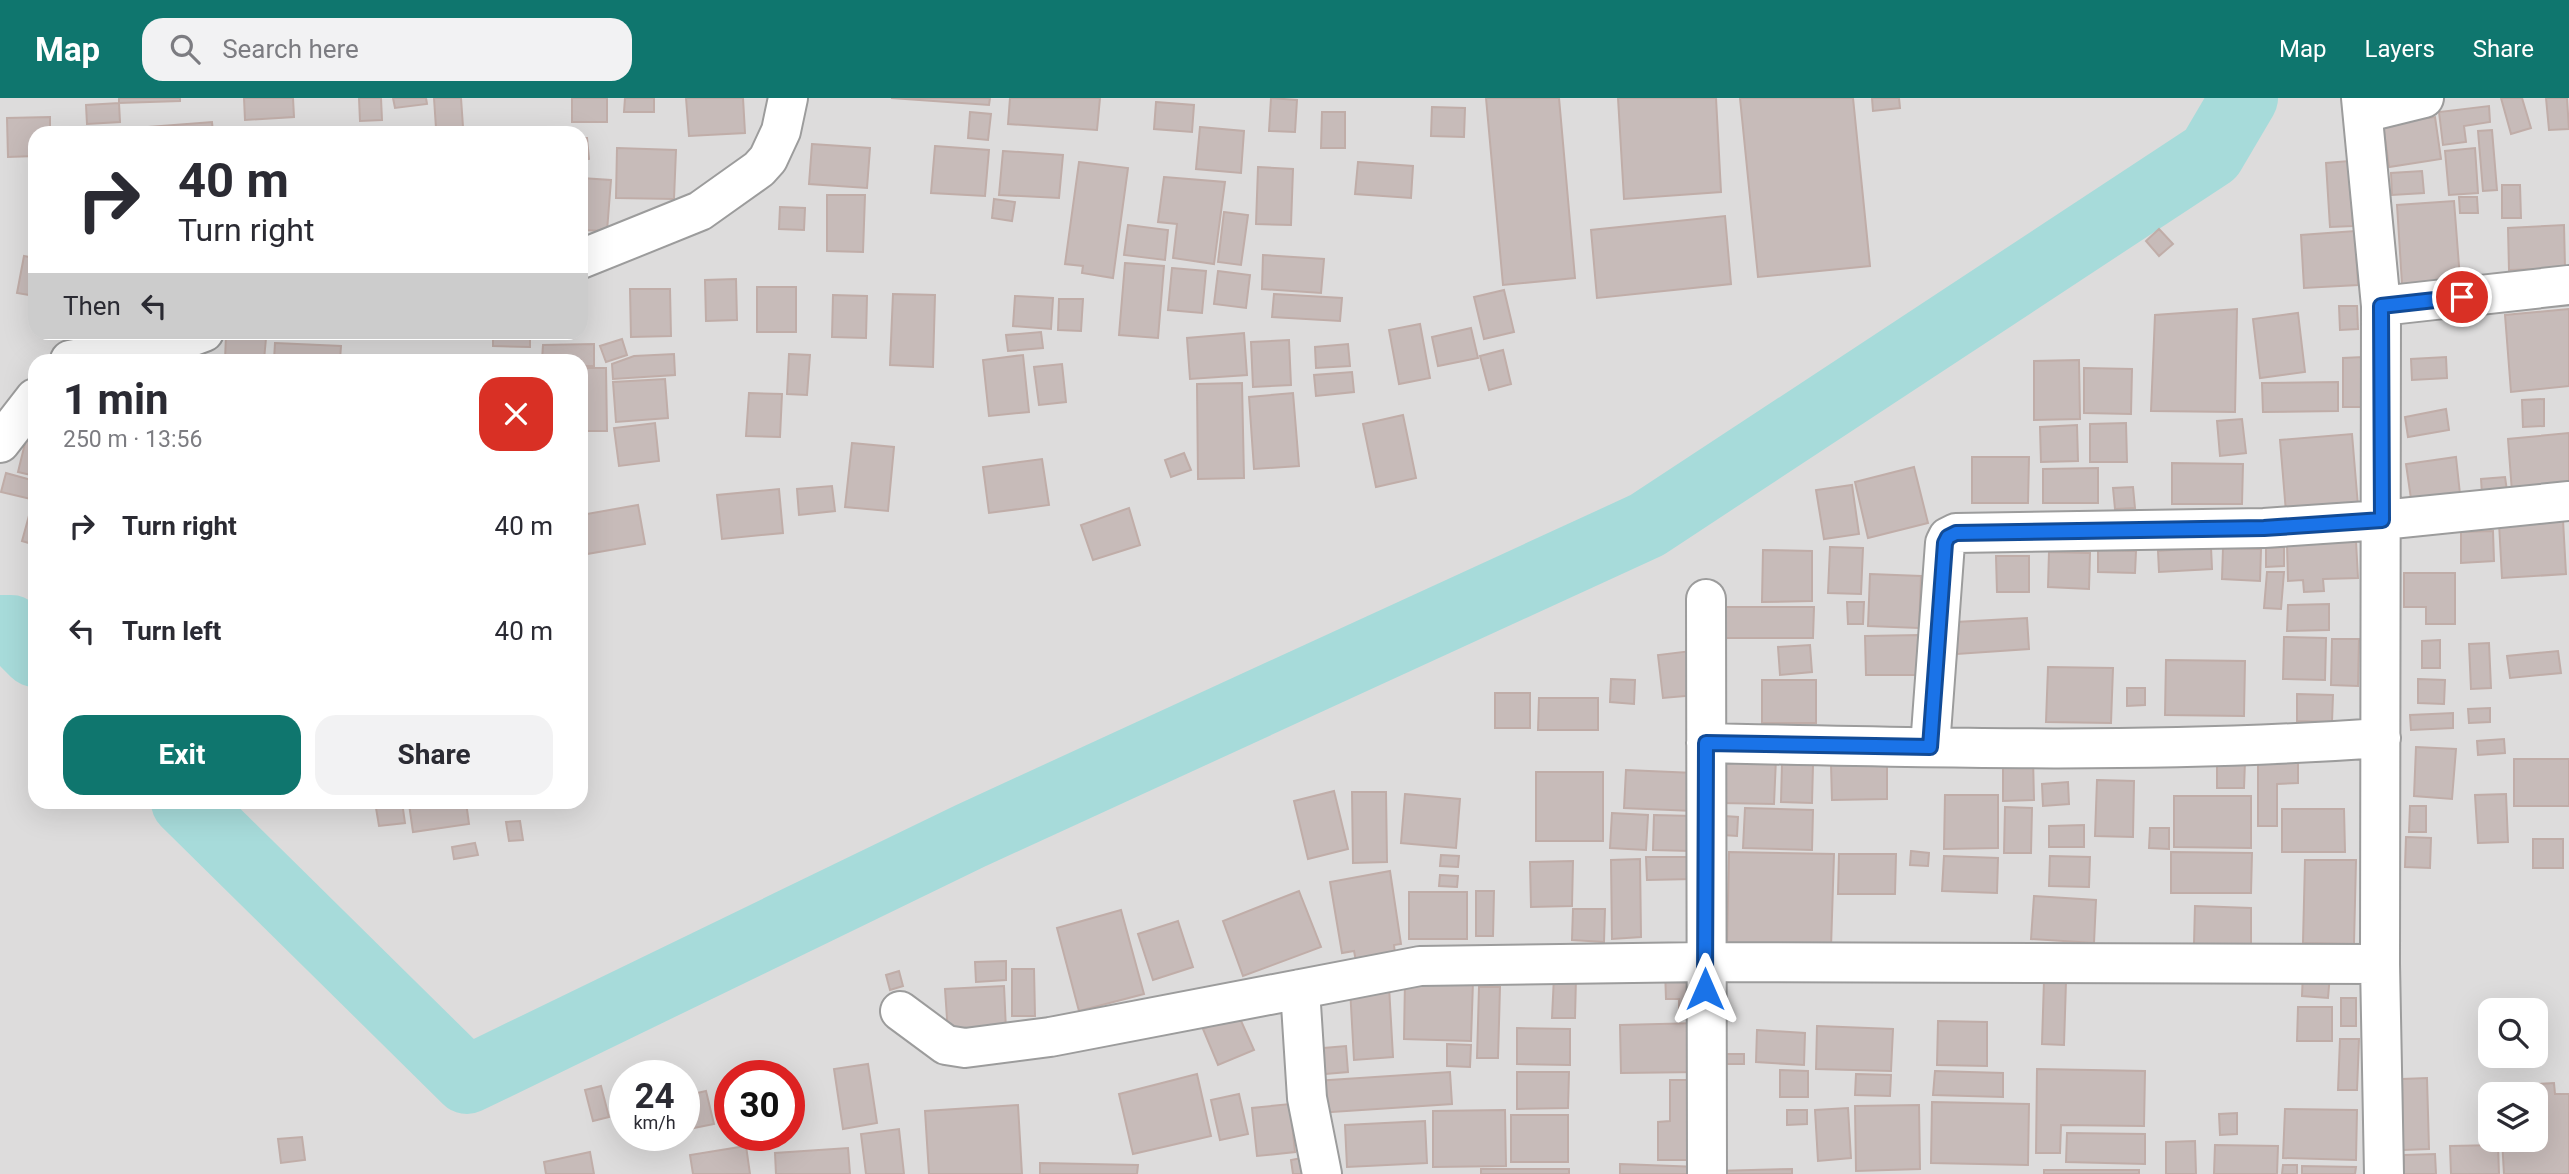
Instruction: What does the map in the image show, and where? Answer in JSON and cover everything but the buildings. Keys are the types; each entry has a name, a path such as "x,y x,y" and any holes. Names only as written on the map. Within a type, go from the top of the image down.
{"street":[{"path":"588,256 700,211 758,169 768,159 781,131 788,98"},
{"path":"2384,1174 2380,964 2381,306 2362,105 2424,98"},
{"path":"2381,306 2569,285"},
{"path":"102,354 177,340"},
{"path":"0,443 28,407"},
{"path":"1930,747 1945,543 1948,537 1956,533 2264,528 2382,520 2569,501"},
{"path":"1706,599 1707,1174"},
{"path":"1706,743 2154,748 2305,744 2381,738"},
{"path":"900,1011 946,1045 965,1048 1050,1037 1420,966 1705,962 2380,964"},
{"path":"1300,989 1307,1098 1322,1174"}],"shaded area":[{"path":"0,98 2569,98 2569,1174 0,1174"}],"waterway":[{"path":"192,809 467,1080 970,836 1647,525 2211,154 2244,98"},
{"path":"0,629 11,629 28,646"}],"route":[{"path":"1705,989 1706,743 1930,747 1945,543 1948,537 1956,533 2264,528 2382,520 2381,306 2462,297"}]}
